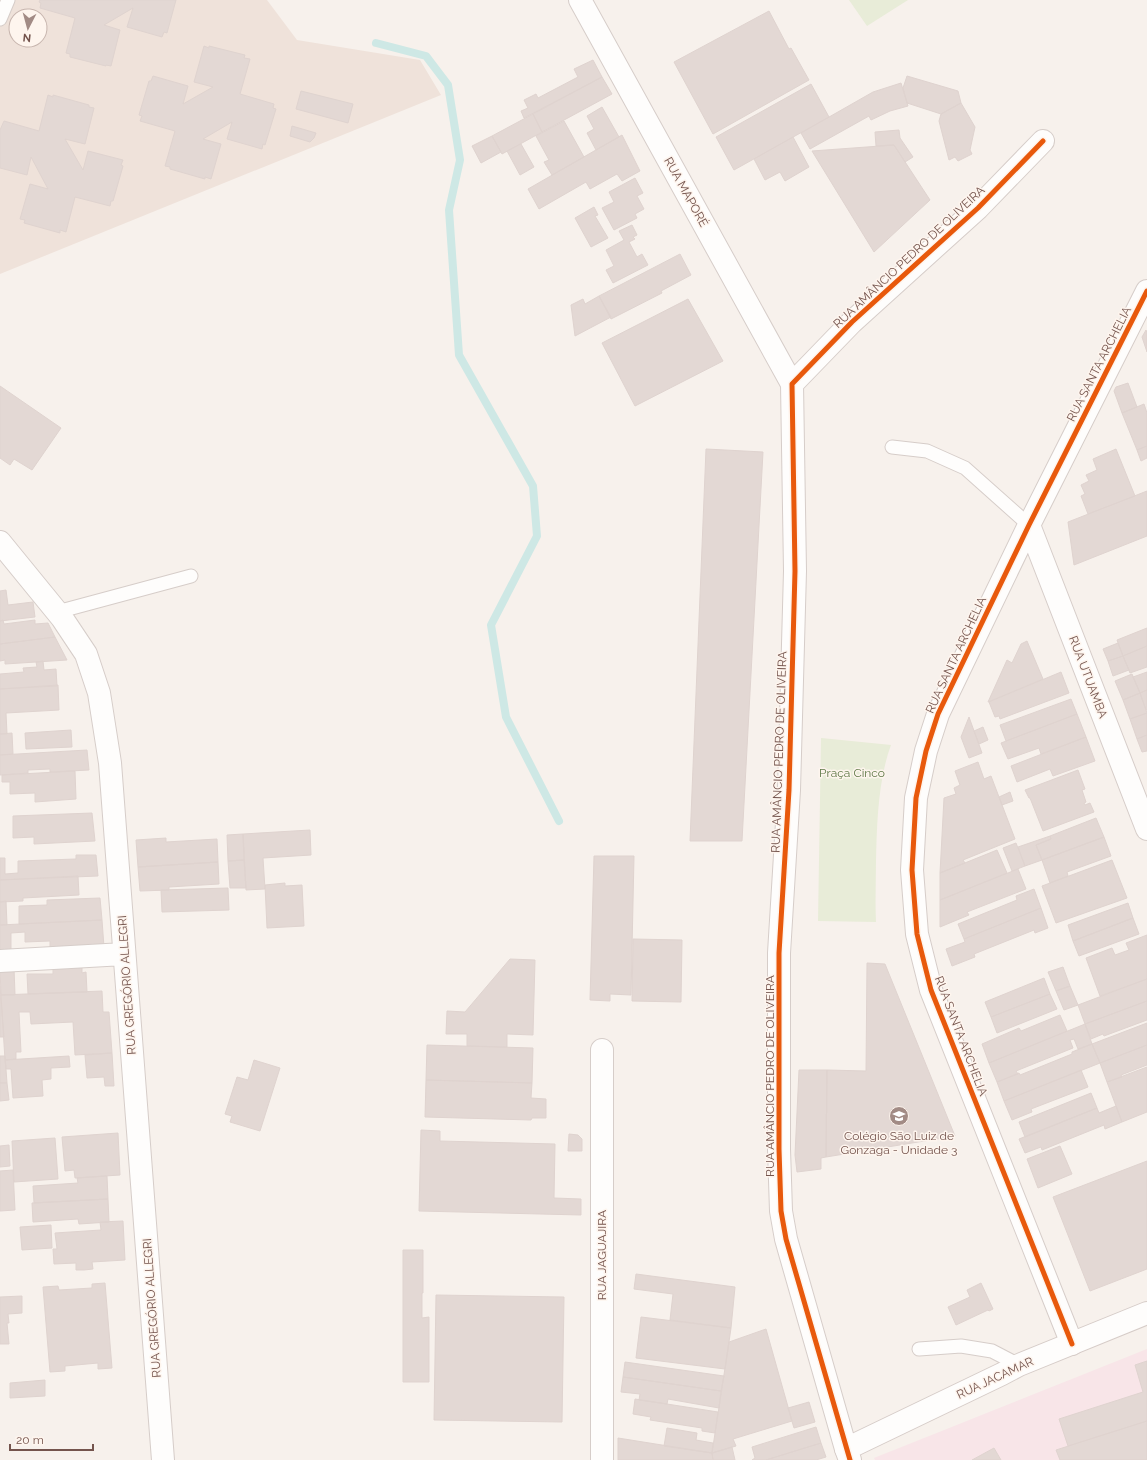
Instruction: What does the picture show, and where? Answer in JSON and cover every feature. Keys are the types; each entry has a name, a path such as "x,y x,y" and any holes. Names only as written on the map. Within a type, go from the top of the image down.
{"street":[{"name":"RUA MAPORÉ","path":"580,0 792,384"},
{"name":"RUA AMÂNCIO PEDRO DE OLIVEIRA","path":"848,1454 786,1240 781,1211 779,1149 779,953 789,790 795,571 792,384 852,322 978,208 1043,140"},
{"name":"RUA SANTA ARCHELIA","path":"1072,1344 931,990 917,934 912,870 916,798 926,751 938,714 1029,525 1147,291"},
{"name":"RUA UTUAMBA","path":"1029,525 1147,829"},
{"name":"RUA GREGÓRIO ALLEGRI","path":"4,554 62,618 86,654 99,693 110,763 163,1460"},
{"path":"0,961 124,954"},
{"name":"RUA JAGUAJIRA","path":"602,1050 602,1460"},
{"name":"RUA JACAMAR","path":"848,1454 1019,1365 1147,1313"}],"lane":[{"path":"0,19 8,0"},
{"path":"892,447 927,451 965,468 1029,525"},
{"path":"57,612 191,576"},
{"path":"919,1349 961,1346 992,1351 1019,1365"}],"shaded area":[{"path":"0,0 267,0 297,40 420,60 441,95 0,274"},
{"path":"1147,1349 1147,1460 875,1460 874,1458"}],"green space":[{"path":"849,0 908,0 867,26"},
{"name":"Praça Cinco","path":"821,738 891,745 883,773 879,802 876,861 876,922 818,921"}],"building":[{"path":"40,0 176,0 167,33 164,32 162,37 127,27 133,8 104,25 120,30 111,66 70,57 70,54 66,53 75,18 48,10 48,8 40,8 41,3 39,2"},
{"path":"769,11 789,49 791,48 809,80 713,134 674,62"},
{"path":"204,46 245,55 244,58 250,59 240,94 274,104 273,108 276,109 265,145 263,144 262,149 227,139 232,122 203,139 221,144 211,179 205,177 205,179 170,169 170,167 165,166 175,131 140,121 142,116 139,115 149,81 151,81 153,76 188,86 183,104 213,87 194,82"},
{"path":"593,60 602,77 524,118 521,111 528,108 524,100 536,94 538,98 578,77 574,69"},
{"path":"907,76 958,91 961,103 941,114 907,103 903,88"},
{"path":"602,77 612,94 542,132 533,114"},
{"path":"901,83 908,106 890,111 871,120 869,116 810,149 801,133 873,92"},
{"path":"811,84 829,117 734,170 716,137"},
{"path":"301,91 353,104 348,123 296,109"},
{"path":"48,95 89,105 89,107 94,108 85,144 65,139 83,170 88,151 123,160 121,165 123,166 113,201 111,201 110,206 75,197 66,232 60,230 60,233 24,223 25,220 20,219 30,184 48,189 31,157 27,175 0,168 0,130 4,121 39,131"},
{"path":"961,103 975,127 970,150 972,154 958,161 955,157 949,160 939,121 941,114"},
{"path":"602,107 619,137 596,150 587,133 594,129 587,116"},
{"path":"533,114 542,132 502,154 492,136"},
{"path":"564,121 584,157 552,175 544,162 549,160 536,136"},
{"path":"292,126 316,133 314,138 310,142 290,136"},
{"path":"899,130 900,138 913,157 905,162 894,145 876,146 875,132"},
{"path":"622,135 640,171 622,181 617,174 590,189 586,182 539,209 528,189"},
{"path":"492,136 501,152 481,163 472,146"},
{"path":"793,137 809,167 785,181 780,172 765,180 754,159"},
{"path":"521,144 534,167 520,175 507,151"},
{"path":"894,145 930,200 874,252 812,151"},
{"path":"635,178 643,193 637,196 644,209 635,214 637,218 614,230 602,208 614,202 609,192"},
{"path":"594,207 598,215 595,216 608,238 591,247 575,218"},
{"path":"632,225 637,235 633,237 635,239 629,242 637,257 642,254 648,265 613,283 606,270 614,266 606,250 624,240 619,231"},
{"path":"680,254 691,275 661,291 662,293 611,319 599,296"},
{"path":"599,296 611,317 575,336 571,305 583,299 585,304"},
{"path":"688,299 723,361 635,406 602,343"},
{"path":"1146,330 1147,333 1147,352 1142,337"},
{"path":"1128,383 1137,407 1122,413 1114,391 1116,387"},
{"path":"0,386 61,428 32,470 14,459 10,465 0,458"},
{"path":"1144,404 1147,413 1147,446 1137,450 1122,413"},
{"path":"1147,446 1147,458 1141,461 1137,450"},
{"path":"706,449 763,452 742,841 690,841"},
{"path":"1116,449 1135,496 1088,514 1081,496 1085,494 1081,485 1089,481 1086,475 1097,470 1093,459"},
{"path":"1147,491 1147,536 1074,565 1068,522"},
{"path":"6,590 8,605 33,602 35,617 0,621 0,591"},
{"path":"3,620 4,624 35,620 35,624 48,623 55,637 0,644 0,621"},
{"path":"1147,628 1147,646 1123,656 1117,640"},
{"path":"55,637 67,660 5,664 5,660 0,661 0,644"},
{"path":"1027,641 1043,679 988,702 1007,660 1012,663 1021,644"},
{"path":"1118,643 1123,656 1108,661 1103,649"},
{"path":"1147,646 1147,667 1130,673 1123,656"},
{"path":"1123,656 1129,670 1113,676 1108,661"},
{"path":"43,661 44,670 56,669 57,686 0,689 0,674 24,672 23,668 37,667 36,662"},
{"path":"1061,672 1069,693 1000,719 999,716 995,717 989,702"},
{"path":"1147,672 1147,690 1140,693 1133,677"},
{"path":"1132,674 1140,693 1123,700 1115,681"},
{"path":"58,685 59,710 6,713 7,734 0,734 0,689"},
{"path":"1147,690 1147,710 1146,710 1140,693"},
{"path":"1140,693 1147,713 1130,719 1123,700"},
{"path":"1071,699 1077,714 1006,741 1000,725"},
{"path":"1147,713 1147,735 1137,739 1130,719"},
{"path":"1077,714 1086,737 1041,754 1039,748 1008,759 1001,743"},
{"path":"969,717 982,753 969,758 961,737"},
{"path":"983,727 988,740 979,744 974,731"},
{"path":"71,730 72,747 26,749 25,733"},
{"path":"12,733 13,754 0,755 0,734"},
{"path":"1147,735 1147,751 1142,752 1137,739"},
{"path":"1086,737 1095,761 1053,776 1050,769 1017,782 1011,766"},
{"path":"87,750 89,770 50,772 50,769 28,770 28,773 0,775 0,755"},
{"path":"978,762 984,779 991,776 1015,839 963,860 965,863 940,873 944,798 956,794 954,788 960,785 955,771"},
{"path":"1078,770 1085,789 1082,790 1086,802 1084,803 1085,805 1090,803 1094,812 1043,831 1030,798 1025,790"},
{"path":"75,771 76,799 35,802 35,793 10,794 10,782 2,782 2,775"},
{"path":"1010,792 1013,801 1002,805 999,797"},
{"path":"92,813 95,841 34,844 34,837 13,838 13,816"},
{"path":"1096,818 1104,837 1042,860 1036,845 1051,839 1050,836"},
{"path":"310,830 311,855 263,858 265,889 246,890 243,834"},
{"path":"243,834 244,860 228,861 227,835"},
{"path":"1050,836 1051,839 1036,845 1042,860 1025,866 1018,847"},
{"path":"1104,837 1111,856 1067,872 1068,876 1050,883 1042,860"},
{"path":"166,838 166,842 217,839 218,862 138,867 136,840"},
{"path":"1016,843 1025,866 1012,871 1003,848"},
{"path":"997,850 1007,873 940,900 940,873"},
{"path":"76,855 96,855 98,876 0,880 0,858 5,858 5,874 18,873 18,861 76,859"},
{"path":"594,856 634,856 631,995 610,994 610,1001 590,1000"},
{"path":"244,860 246,888 230,888 228,861"},
{"path":"1112,860 1127,898 1056,923 1042,886"},
{"path":"218,862 219,884 169,887 169,890 140,891 138,867"},
{"path":"1018,869 1026,889 967,912 969,915 940,927 940,900"},
{"path":"78,876 79,895 23,898 23,901 0,902 0,880"},
{"path":"285,883 285,886 302,885 304,926 267,928 265,885"},
{"path":"228,888 229,910 162,912 161,890"},
{"path":"1034,889 1041,908 964,939 958,924 1017,900 1016,896"},
{"path":"100,898 102,920 19,924 19,906 47,905 47,900"},
{"path":"6,901 7,925 0,925 0,902"},
{"path":"1128,903 1133,918 1073,941 1068,925"},
{"path":"1041,908 1048,928 1035,933 1034,930 974,954 975,957 952,966 946,949 965,942 964,939"},
{"path":"1133,918 1139,934 1079,956 1073,941"},
{"path":"102,920 104,947 50,949 50,941 25,942 25,932 11,933 11,950 0,951 0,925"},
{"path":"1147,935 1147,979 1100,996 1086,958 1112,948 1115,955 1129,950 1126,943"},
{"path":"633,939 682,940 681,1002 632,1001"},
{"path":"510,959 535,960 533,1035 507,1034 507,1047 467,1046 467,1034 446,1034 447,1011 465,1012"},
{"path":"867,963 885,964 955,1136 826,1157 827,1070 866,1071"},
{"path":"82,964 82,973 86,972 87,992 28,994 27,974 53,974 53,966"},
{"path":"1063,967 1070,986 1056,991 1048,972"},
{"path":"0,968 14,968 15,995 1,995"},
{"path":"1044,978 1050,994 991,1017 985,1002"},
{"path":"1147,979 1147,1001 1085,1024 1078,1005"},
{"path":"0,986 4,1037 0,1037"},
{"path":"1070,986 1078,1005 1064,1010 1056,991"},
{"path":"102,991 103,1012 109,1012 112,1053 75,1055 73,1022 31,1024 30,1012 19,1012 21,1052 16,1052 16,1059 5,1060 1,995"},
{"path":"1050,994 1057,1009 997,1033 991,1017"},
{"path":"1147,1001 1147,1020 1104,1036 1103,1034 1091,1039 1085,1024"},
{"path":"1060,1015 1067,1031 989,1063 982,1044 1019,1028 1021,1031"},
{"path":"1147,1023 1147,1045 1100,1063 1092,1044"},
{"path":"1085,1024 1092,1044 1078,1049 1074,1039 1070,1040 1073,1048 1016,1071 1018,1074 997,1082 989,1063"},
{"path":"1092,1044 1100,1063 1004,1101 997,1082 1019,1073 1020,1075 1072,1054 1072,1052"},
{"path":"427,1045 533,1048 532,1083 426,1080"},
{"path":"1147,1045 1147,1065 1121,1075 1122,1077 1107,1082 1100,1063"},
{"path":"112,1053 114,1086 105,1086 104,1077 87,1078 85,1055"},
{"path":"0,1056 5,1056 7,1083 0,1083"},
{"path":"69,1056 70,1067 51,1068 51,1079 42,1080 43,1096 13,1098 11,1069 6,1069 5,1060"},
{"path":"254,1060 280,1068 260,1131 230,1122 232,1116 225,1114 237,1077 248,1080"},
{"path":"1147,1067 1147,1112 1122,1122 1107,1082"},
{"path":"799,1070 827,1070 826,1157 821,1158 821,1169 797,1172 795,1155"},
{"path":"1081,1070 1088,1087 1031,1109 1032,1112 1012,1120 1004,1101"},
{"path":"426,1080 532,1083 531,1098 546,1099 546,1118 532,1118 531,1120 425,1117"},
{"path":"0,1083 7,1083 9,1100 0,1101"},
{"path":"1091,1093 1097,1108 1025,1137 1019,1122"},
{"path":"1116,1106 1122,1122 1105,1129 1104,1125 1042,1150 1041,1147 1025,1153 1019,1139 1097,1108 1099,1113"},
{"path":"421,1130 440,1131 440,1141 555,1144 554,1198 581,1199 581,1215 419,1211"},
{"path":"118,1133 120,1175 75,1178 74,1170 65,1171 62,1137"},
{"path":"569,1134 578,1135 582,1139 582,1151 568,1151"},
{"path":"55,1138 58,1179 14,1182 12,1141"},
{"path":"9,1145 10,1166 0,1167 0,1146"},
{"path":"1060,1146 1072,1174 1038,1188 1027,1159"},
{"path":"1147,1161 1147,1269 1090,1291 1053,1197"},
{"path":"13,1170 15,1210 0,1211 0,1171"},
{"path":"107,1176 108,1199 34,1203 33,1186 78,1183 77,1178"},
{"path":"108,1199 109,1222 79,1224 78,1219 33,1222 32,1203"},
{"path":"123,1221 125,1260 92,1262 93,1269 84,1270 76,1270 76,1263 54,1264 53,1249 57,1249 55,1233 101,1230 100,1222"},
{"path":"51,1225 52,1248 22,1250 20,1227"},
{"path":"403,1250 423,1250 422,1318 429,1317 429,1382 403,1382"},
{"path":"636,1274 735,1287 731,1328 670,1320 673,1294 634,1289"},
{"path":"105,1283 112,1368 98,1369 98,1363 65,1366 65,1371 50,1372 43,1287 58,1286 59,1290 92,1288 92,1284"},
{"path":"981,1283 993,1309 956,1325 948,1307 970,1297 967,1290"},
{"path":"436,1295 564,1297 562,1422 434,1420"},
{"path":"22,1296 22,1313 8,1314 9,1323 7,1323 9,1344 0,1344 0,1297"},
{"path":"641,1317 731,1328 725,1369 636,1358"},
{"path":"766,1329 792,1421 733,1439 736,1446 712,1453 729,1342"},
{"path":"1147,1361 1147,1421 1068,1446 1059,1419 1143,1392 1135,1365"},
{"path":"625,1362 724,1376 721,1391 623,1377"},
{"path":"623,1377 721,1391 719,1408 668,1399 667,1404 639,1400 640,1394 621,1392"},
{"path":"45,1380 45,1396 10,1398 10,1383"},
{"path":"635,1399 718,1412 715,1433 702,1431 702,1428 650,1420 651,1417 633,1414"},
{"path":"809,1402 815,1422 794,1428 788,1408"},
{"path":"1147,1421 1147,1460 1060,1460 1056,1450"},
{"path":"816,1427 821,1443 766,1460 752,1460 755,1458 752,1447"},
{"path":"667,1428 697,1433 696,1440 713,1443 712,1453 664,1446"},
{"path":"618,1438 712,1453 713,1460 618,1460"},
{"path":"821,1443 826,1457 816,1460 766,1460"},
{"path":"732,1447 735,1460 713,1460 712,1453"},
{"path":"994,1448 1001,1460 972,1460"}],"waterway":[{"path":"376,43 426,56 448,85 460,160 449,210 459,355 533,486 537,536 491,625 506,717 559,821"}],"cycle path":[{"path":"850,1460 786,1239 781,1211 779,1149 779,953 789,790 795,571 792,384 852,322 978,208 1043,141"},
{"path":"1072,1344 931,990 917,934 912,870 916,798 926,751 938,714 1029,525 1147,291"}],"place":[{"name":"Colégio São Luiz de Gonzaga - Unidade 3","path":"899,1116"}]}
